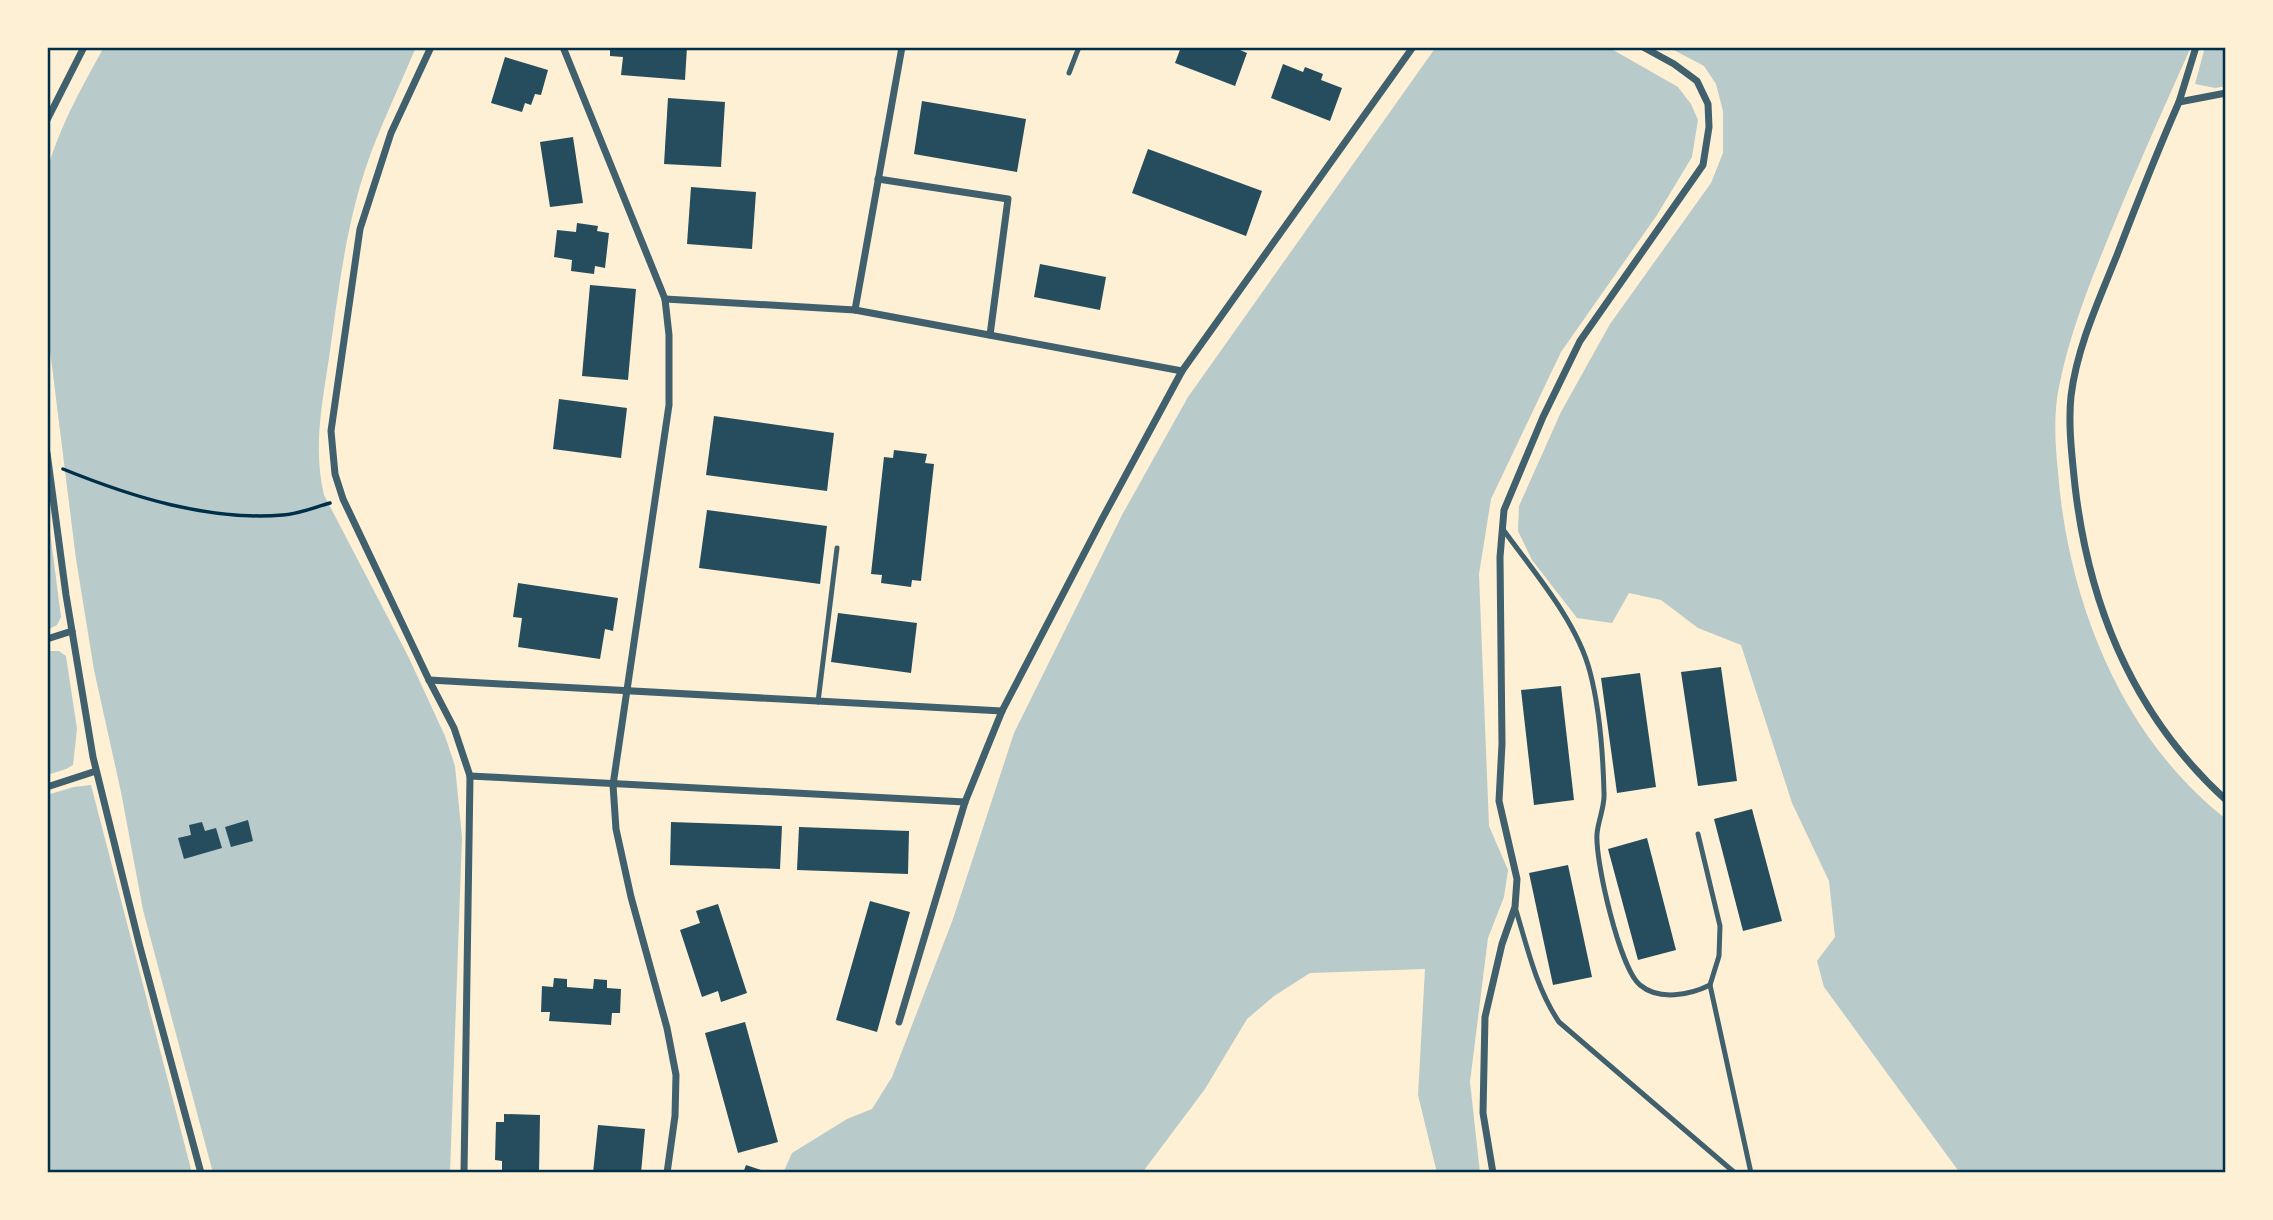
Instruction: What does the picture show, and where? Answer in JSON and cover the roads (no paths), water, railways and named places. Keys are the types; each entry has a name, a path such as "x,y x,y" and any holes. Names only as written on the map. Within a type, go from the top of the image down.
{"street":[{"path":"47,120 84,47"},
{"path":"431,47 391,133 360,229 331,430 335,474 343,499 454,728 470,776 464,1173"},
{"path":"563,47 665,299 669,335 669,405 613,785 616,829 631,897 667,1028 676,1075 675,1116 667,1173"},
{"path":"855,310 902,47"},
{"path":"899,1022 965,802 1002,711 1101,521 1182,371 1413,47"},
{"path":"1493,1173 1483,1113 1485,1017 1502,944 1515,907 1517,879 1499,801 1504,510 1543,417 1580,341 1703,165 1709,127 1708,104 1697,81 1674,64 1643,47"},
{"path":"2196,47 2179,102 2089,326 2071,394 2071,453 2076,498 2091,575 2114,641 2132,679 2167,737 2226,800"},
{"path":"2179,102 2226,93"},
{"path":"878,179 1008,199 990,335"},
{"path":"665,299 855,310 1182,371"},
{"path":"47,453 72,631 96,771 201,1173"},
{"path":"47,639 72,631"},
{"path":"429,680 1002,711"},
{"path":"47,787 96,771"},
{"path":"470,776 965,802"}],"lane":[{"path":"1069,74 1079,47"},
{"path":"1502,527 1576,633 1585,654 1591,676 1602,752 1605,797 1597,835 1599,864 1611,916 1629,970 1639,985 1653,992 1675,995 1697,992 1710,985"},
{"path":"818,702 837,548"},
{"path":"1698,834 1720,926 1719,956 1710,985 1751,1173"},
{"path":"1515,907 1537,979 1559,1022 1735,1173"}]}
